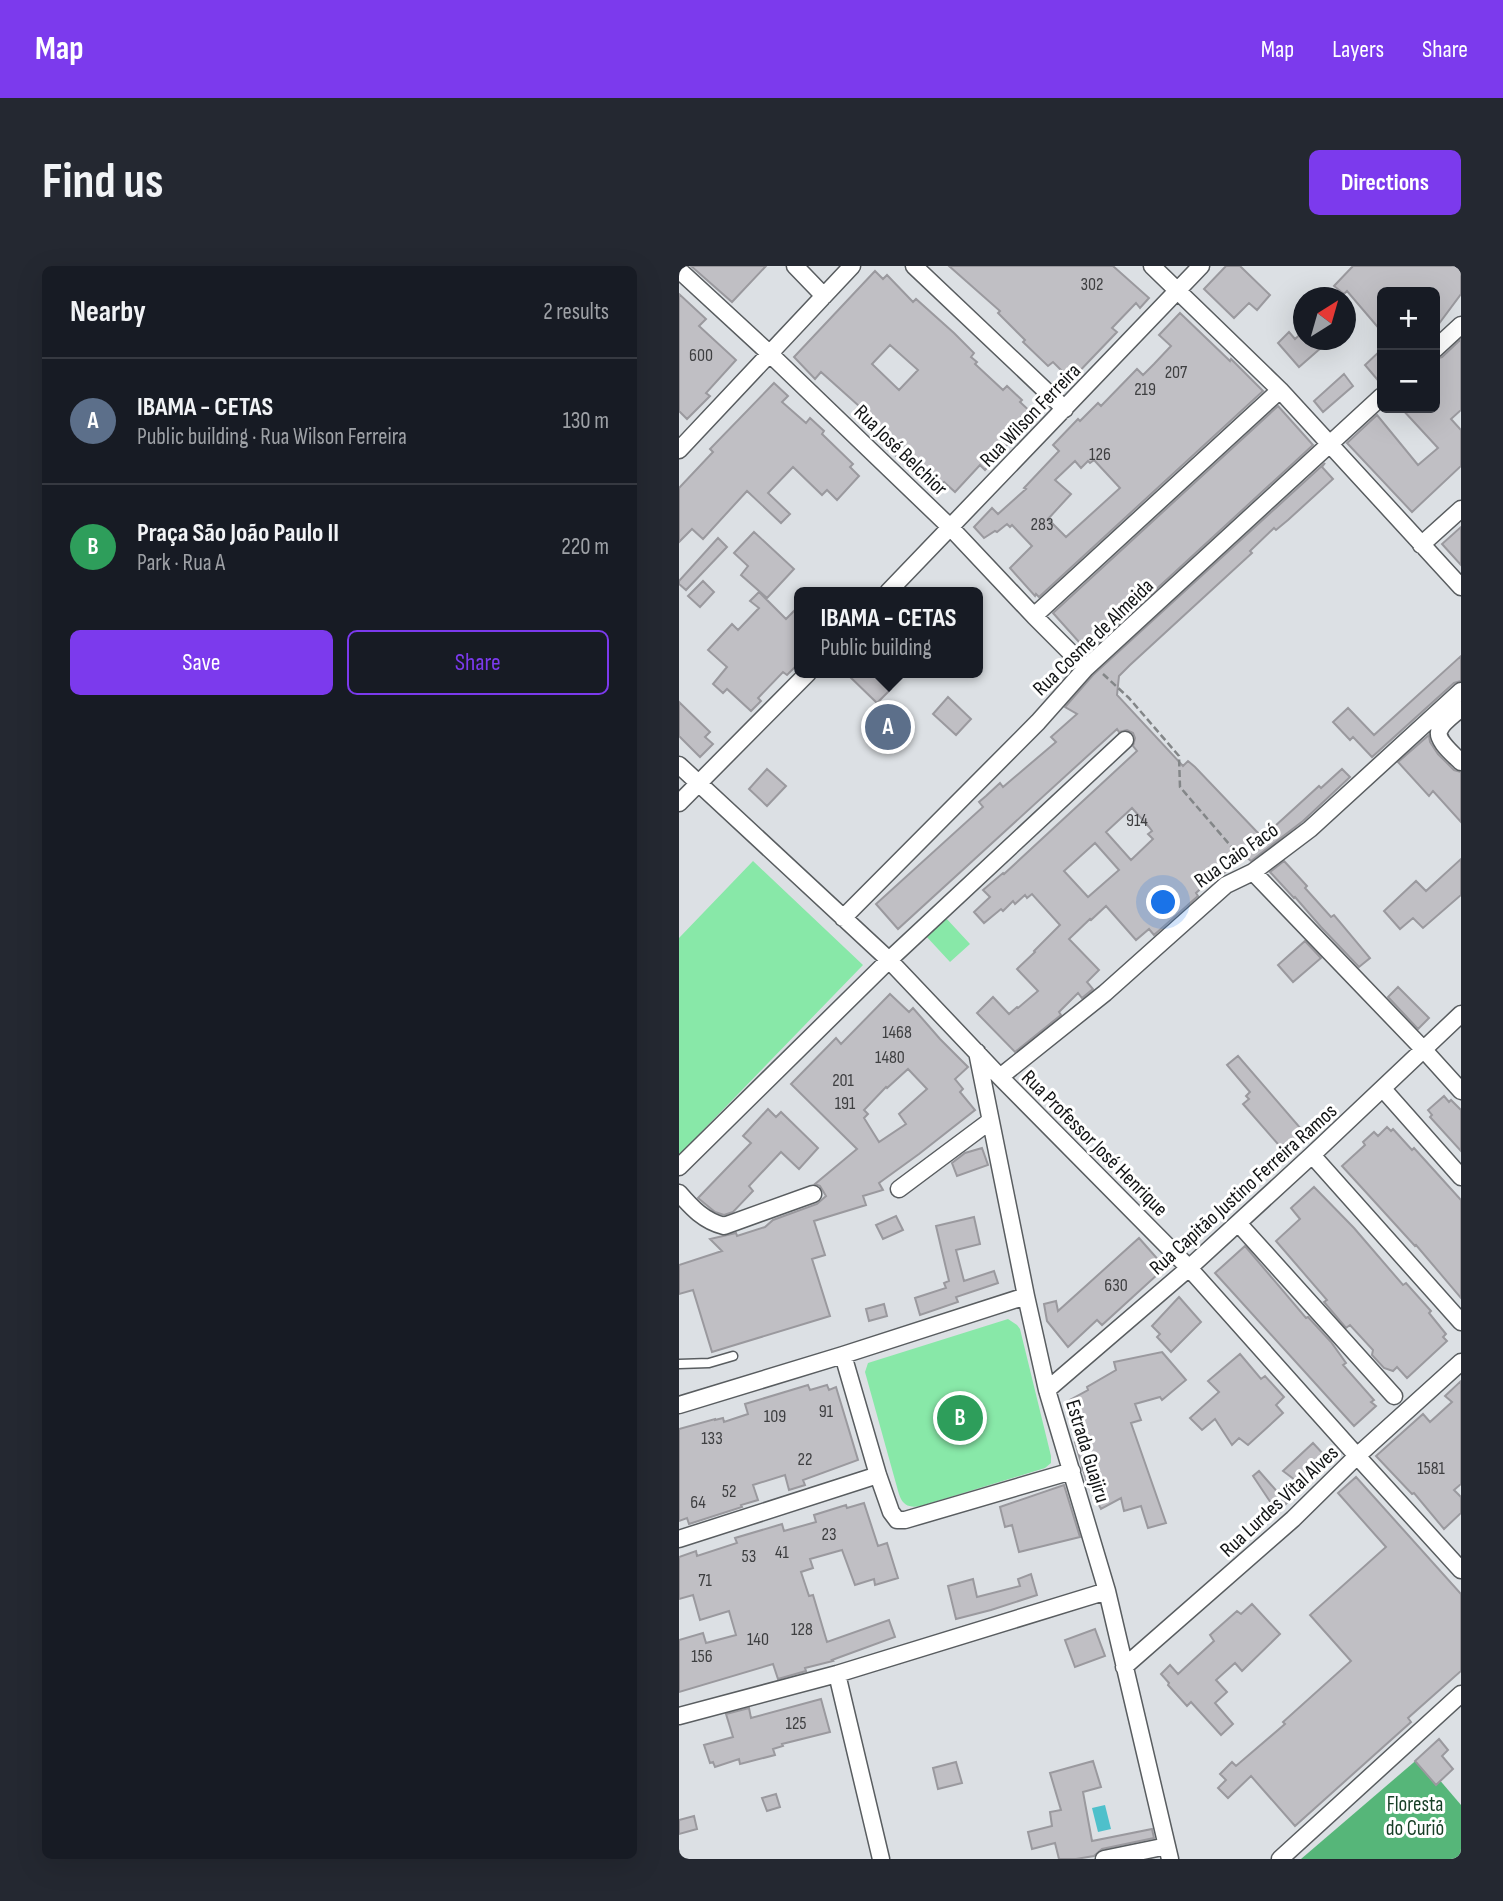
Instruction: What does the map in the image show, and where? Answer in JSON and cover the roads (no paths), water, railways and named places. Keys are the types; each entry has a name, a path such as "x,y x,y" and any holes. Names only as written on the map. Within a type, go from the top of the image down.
{"street":[{"path":"795,266 824,296"},
{"path":"679,450 852,266"},
{"path":"914,266 1065,409"},
{"path":"1152,266 1280,390 1461,587"},
{"name":"Rua Wilson Ferreira","path":"893,587 1202,266"},
{"name":"Rua José Belchior","path":"679,270 951,528 1034,616 1089,666"},
{"path":"1440,344 1461,325"},
{"path":"1034,616 1280,390"},
{"name":"Rua Cosme de Almeida","path":"843,918 1038,722 1089,666 1377,401"},
{"path":"1421,545 1461,509"},
{"path":"679,803 803,678"},
{"name":"Rua Caio Facó","path":"1000,1077 1105,993 1226,885 1253,872 1310,829 1461,691"},
{"path":"1461,708 1440,727 1439,733 1441,740 1461,762"},
{"path":"679,1167 889,960 1125,740"},
{"name":"Rua Professor José Henrique","path":"679,765 889,960 1000,1077 1189,1268 1461,1570"},
{"path":"1253,872 1461,1091"},
{"name":"Rua Capitão Justino Ferreira Ramos","path":"1047,1390 1189,1268 1461,1014"},
{"name":"Estrada Guajiru","path":"977,1052 1047,1390 1107,1591 1169,1853"},
{"path":"1383,1089 1461,1177"},
{"path":"899,1189 990,1121"},
{"path":"1313,1155 1461,1322"},
{"path":"679,1193 710,1223 724,1226 813,1194"},
{"path":"1238,1223 1394,1396"},
{"path":"679,1405 1026,1296"},
{"path":"843,1355 878,1475 893,1517 897,1520 905,1520 1072,1471"},
{"name":"Rua Lurdes Vítal Alves","path":"1124,1667 1257,1551 1461,1362"},
{"path":"679,1539 878,1475"},
{"path":"679,1716 837,1674 1107,1591"},
{"path":"837,1674 881,1859"},
{"path":"1280,1859 1461,1694"},
{"path":"1104,1859 1169,1853"}],"lane":[{"path":"679,1364 709,1363 733,1356"}],"water":[{"path":"1105,1805 1111,1829 1098,1832 1092,1808"}],"place":[{"name":"IBAMA - CETAS","path":"888,727"},
{"name":"Praça São João Paulo II","path":"960,1418"}],"park label":[{"name":"Floresta do Curió","path":"1415,1816"}]}
